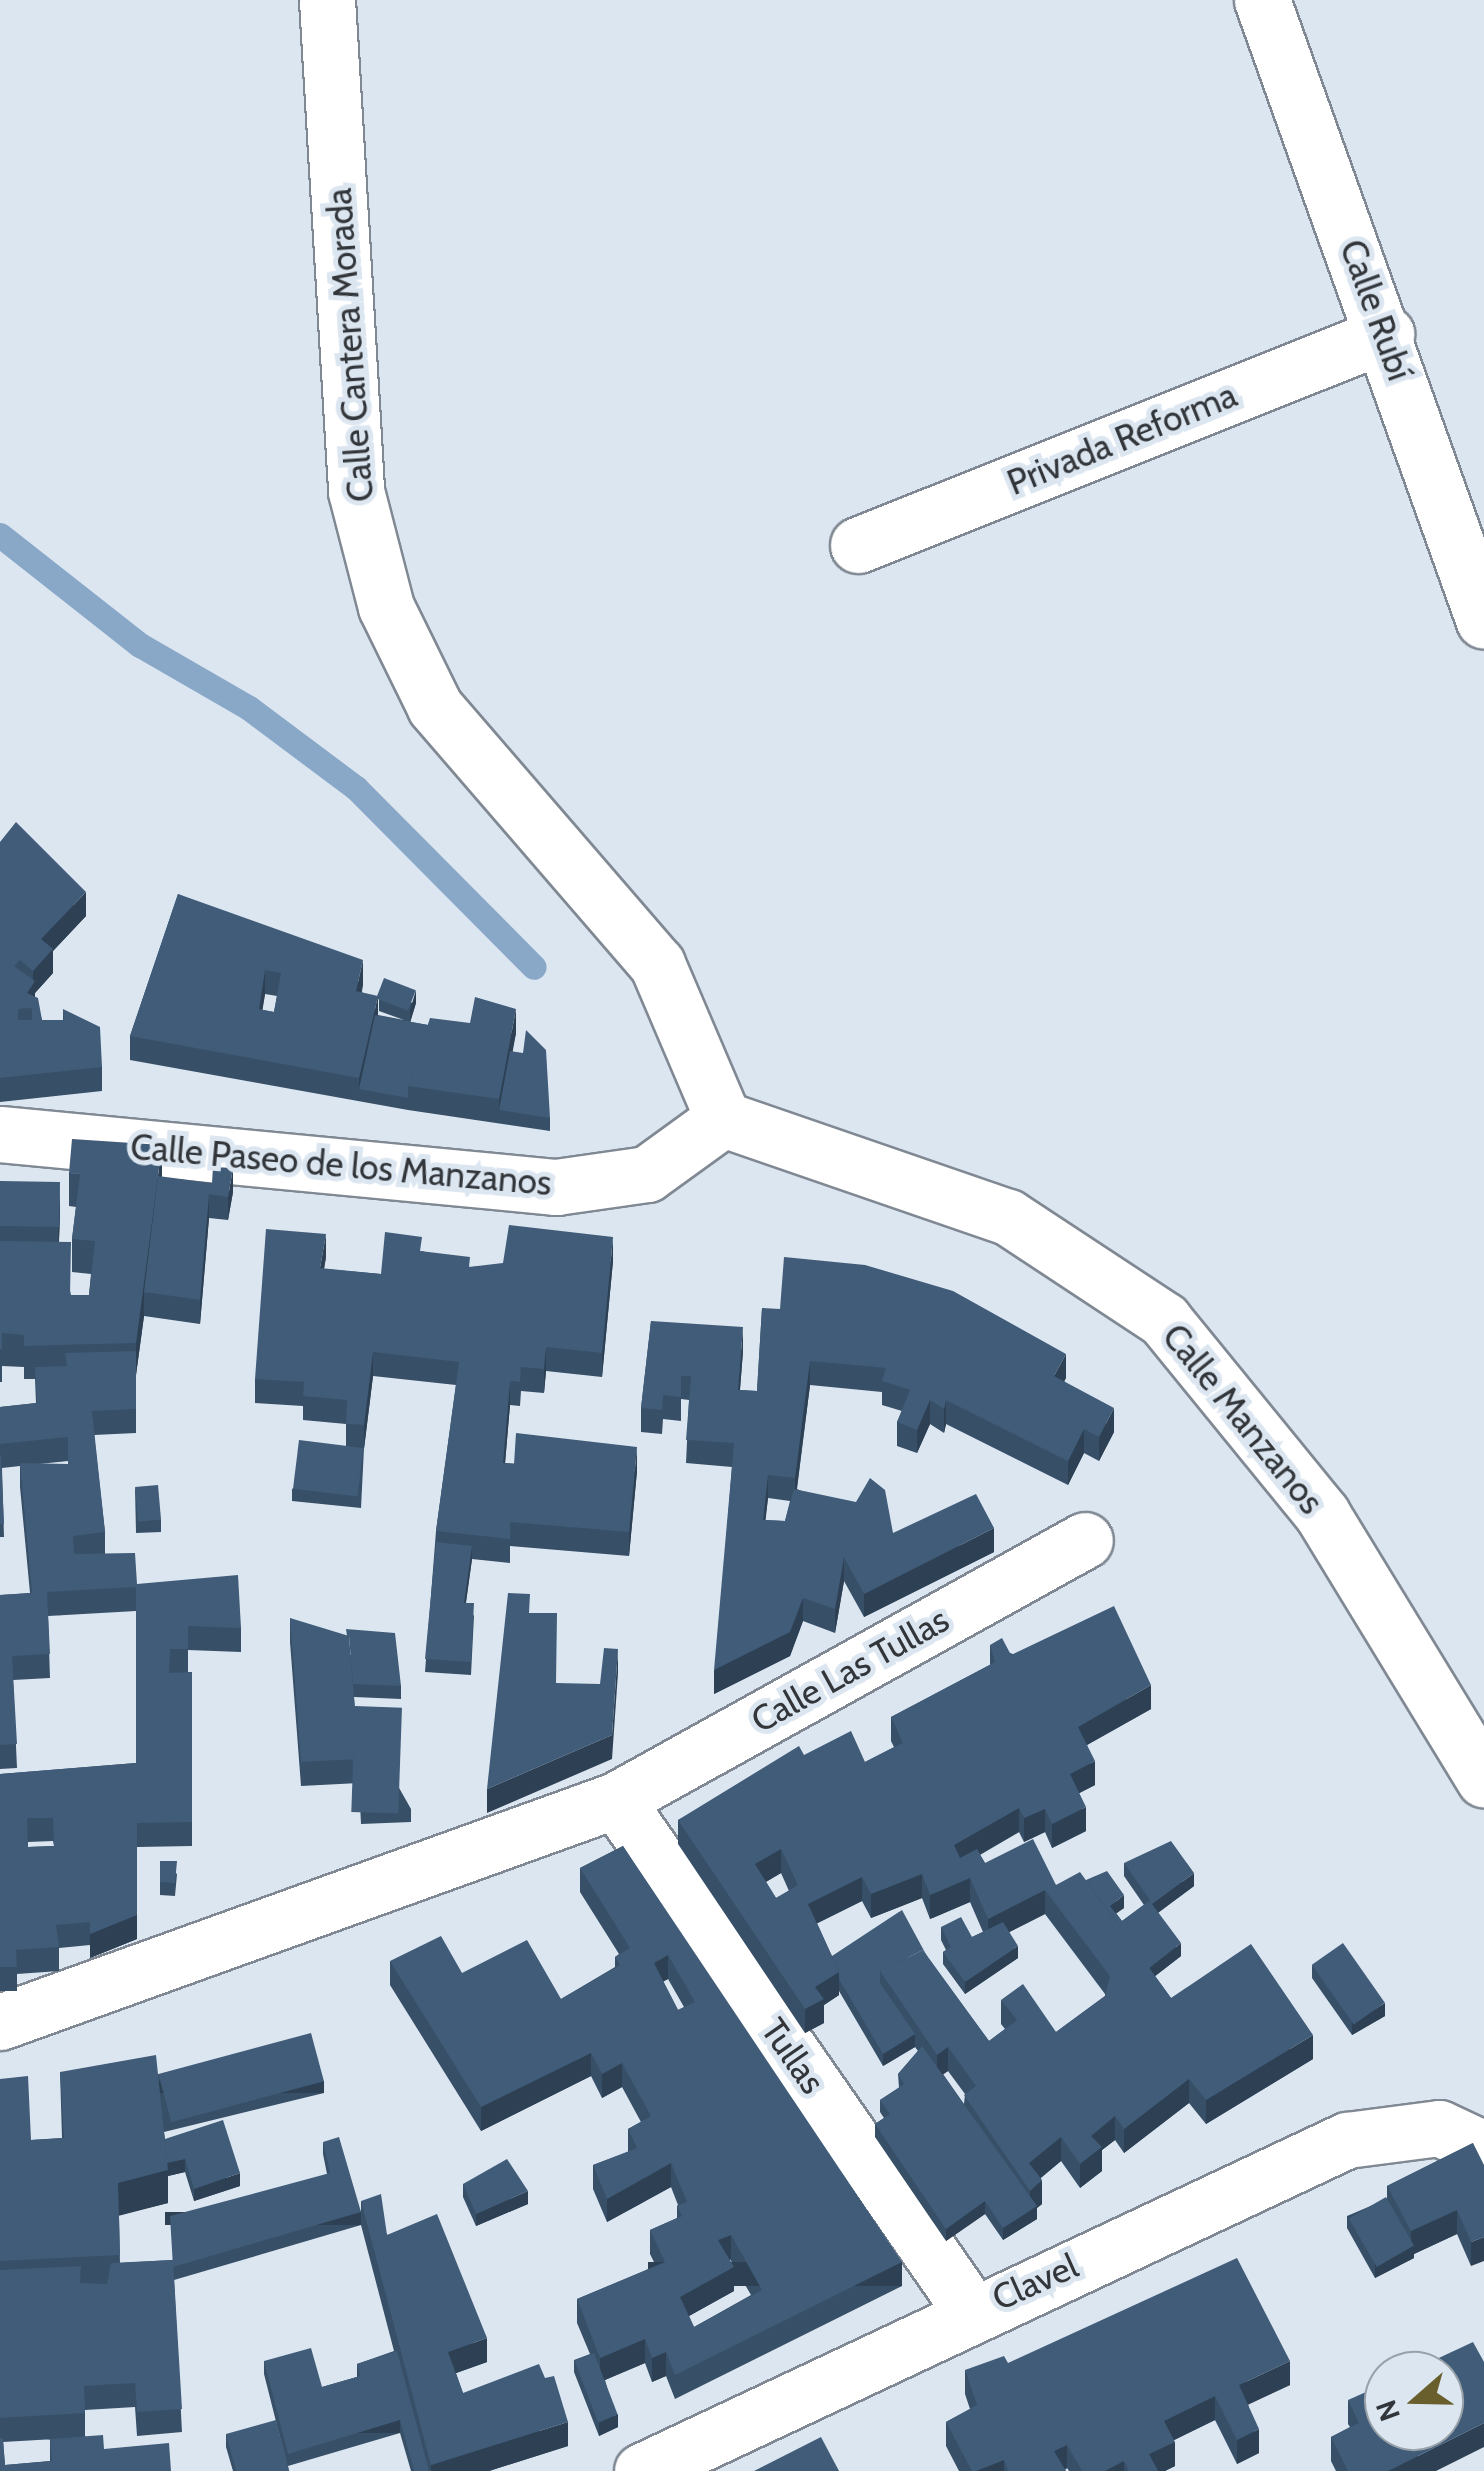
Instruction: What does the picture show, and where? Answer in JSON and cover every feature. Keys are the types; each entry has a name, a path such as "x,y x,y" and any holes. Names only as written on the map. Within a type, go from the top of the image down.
{"street":[{"name":"Calle Cantera Morada","path":"327,0 356,491 386,607 434,706 657,964 724,1119"},
{"name":"Calle Rubí","path":"1262,0 1386,334 1484,621"},
{"name":"Privada Reforma","path":"858,545 1386,334"},
{"name":"Calle Paseo de los Manzanos","path":"0,1134 556,1187 646,1174 724,1119"},
{"name":"Calle Manzanos","path":"724,1119 1008,1217 1164,1320 1322,1514 1484,1779"},
{"name":"Calle Las Tullas","path":"0,2022 616,1800 1085,1540"},
{"name":"Tullas","path":"616,1800 971,2311"},
{"name":"Clavel","path":"642,2471 971,2311 1347,2140 1462,2138"}],"building":[{"path":"16,822 86,892 41,939 53,949 33,971 20,960 14,966 35,981 27,993 38,998 42,1020 64,1020 63,1009 100,1027 102,1067 0,1078 0,842","holes":["32,1008 32,1020 18,1020 18,1009"]},
{"path":"178,894 363,960 356,991 378,996 359,1078 130,1036","holes":["265,970 281,973 274,1012 259,1009"]},
{"path":"384,978 416,990 408,1011 376,999"},
{"path":"475,997 516,1009 499,1099 408,1086 430,1018 470,1023"},
{"path":"375,1015 428,1025 408,1086 408,1098 359,1089"},
{"path":"526,1030 546,1050 550,1118 499,1110 510,1051 523,1053"},
{"path":"72,1139 162,1145 136,1343 24,1346 24,1335 2,1333 0,1349 0,1241 71,1242 70,1295 89,1295 95,1241 72,1239 80,1174 69,1173"},
{"path":"213,1167 233,1168 228,1197 209,1194 200,1300 144,1292 158,1176 212,1183"},
{"path":"0,1181 60,1182 59,1227 0,1226"},
{"path":"509,1225 613,1237 602,1353 546,1347 544,1369 521,1367 520,1382 510,1381 503,1463 514,1464 516,1433 637,1447 629,1532 510,1522 510,1539 436,1531 459,1362 373,1352 364,1425 346,1424 347,1400 303,1396 304,1382 255,1379 266,1229 326,1234 320,1268 381,1274 385,1232 422,1237 420,1251 470,1257 469,1267 503,1263"},
{"path":"784,1257 865,1265 953,1291 1066,1354 1054,1376 1114,1408 1099,1437 1084,1429 1068,1461 946,1400 944,1409 930,1400 917,1430 897,1422 910,1390 882,1381 886,1368 810,1361 795,1478 768,1475 763,1520 785,1521 794,1489 856,1502 870,1478 885,1490 893,1533 976,1494 994,1528 864,1594 844,1557 835,1609 803,1598 790,1632 714,1670 734,1443 686,1440 691,1376 681,1376 681,1397 663,1395 662,1410 641,1408 651,1321 743,1327 738,1390 757,1391 762,1308 780,1309"},
{"path":"136,1351 136,1409 92,1411 105,1532 73,1536 74,1554 135,1553 137,1584 238,1575 241,1628 188,1626 188,1649 170,1649 169,1673 192,1672 192,1822 137,1823 137,1915 90,1934 90,1922 56,1925 59,1947 16,1950 17,1967 0,1967 0,1774 136,1763 136,1587 47,1592 50,1654 12,1656 17,1744 0,1745 0,1595 32,1593 20,1463 68,1464 68,1437 0,1444 0,1407 37,1403 35,1367 67,1366 65,1353","holes":["27,1818 53,1818 54,1846 28,1847"]},
{"path":"299,1440 364,1448 358,1497 293,1489"},
{"path":"1,1455 4,1524 0,1524"},
{"path":"158,1485 161,1520 138,1522 135,1487"},
{"path":"436,1542 472,1546 464,1603 474,1603 471,1662 425,1659"},
{"path":"508,1593 530,1594 529,1613 557,1613 556,1683 600,1684 604,1648 618,1649 612,1735 487,1789"},
{"path":"1114,1606 1151,1685 1078,1727 1095,1761 1070,1774 1086,1807 1052,1824 1045,1809 1024,1818 1019,1808 954,1845 960,1858 977,1849 985,1863 1033,1839 1056,1885 1080,1872 1171,1998 1251,1944 1313,2035 1206,2100 1189,2079 1124,2129 1115,2116 1091,2136 1102,2147 1080,2164 1061,2137 1029,2163 1042,2180 1030,2191 964,2095 976,2086 948,2047 937,2055 880,1971 923,1950 989,2041 1017,2020 1001,2000 1023,1984 1056,2032 1105,1996 1110,1976 1045,1890 988,1919 970,1878 930,1895 922,1874 871,1894 862,1877 808,1904 839,1972 815,1987 824,1999 805,2009 678,1820 799,1746 804,1755 851,1731 865,1762 903,1743 891,1717 995,1662 990,1645 1002,1638 1011,1655","holes":["781,1849 798,1885 776,1898 755,1864"]},
{"path":"290,1618 349,1636 359,1759 301,1762"},
{"path":"346,1629 395,1633 401,1686 353,1684"},
{"path":"355,1706 402,1708 398,1814 351,1812"},
{"path":"1171,1841 1194,1873 1152,1904 1181,1943 1149,1968 1086,1880 1107,1871 1124,1895 1110,1906 1122,1921 1150,1900 1124,1863"},
{"path":"623,1846 902,2262 675,2375 666,2352 652,2358 645,2339 600,2358 577,2299 665,2262 650,2230 682,2216 677,2206 687,2202 671,2163 607,2199 593,2165 637,2148 628,2129 651,2116 622,2063 602,2074 591,2053 481,2107 390,1961 441,1936 462,1973 527,1940 561,1999 620,1965 615,1957 630,1948 580,1868","holes":["668,1955 695,2002 678,2010 654,1963","731,2235 762,2290 694,2327 680,2297 734,2267 718,2240"]},
{"path":"160,1861 177,1861 175,1883 160,1882"},
{"path":"902,1910 928,1958 923,1950 880,1971 880,1983 915,2034 883,2054 839,1979 832,1956"},
{"path":"961,1917 972,1937 1003,1922 1018,1946 965,1982 943,1952 951,1947 941,1927"},
{"path":"1343,1943 1385,2003 1354,2025 1312,1965"},
{"path":"311,2033 324,2081 171,2122 158,2074"},
{"path":"922,2046 1037,2206 1003,2228 985,2201 946,2229 875,2124 890,2114 880,2100 904,2084 898,2074"},
{"path":"156,2055 168,2170 118,2183 120,2255 0,2261 0,2079 28,2076 31,2140 64,2138 60,2072"},
{"path":"223,2120 240,2173 194,2189 185,2159 167,2163 165,2139"},
{"path":"339,2137 361,2212 173,2267 170,2216 330,2173 323,2142"},
{"path":"1473,2143 1484,2165 1484,2237 1471,2242 1457,2210 1411,2231 1387,2186"},
{"path":"507,2159 528,2191 476,2214 463,2184"},
{"path":"381,2194 387,2235 437,2214 487,2338 448,2352 463,2393 539,2364 545,2378 554,2376 568,2422 431,2465 361,2201"},
{"path":"1386,2197 1414,2245 1377,2267 1349,2218"},
{"path":"1237,2258 1290,2361 1239,2385 1259,2429 1237,2440 1215,2396 1164,2421 1175,2442 1149,2454 1158,2471 1129,2471 1124,2461 1105,2471 1082,2471 1067,2445 1054,2451 1066,2471 1008,2471 1004,2460 972,2471 946,2422 977,2405 965,2370 1004,2356 1008,2363"},
{"path":"173,2260 182,2409 137,2412 135,2383 84,2386 85,2413 0,2418 0,2270 81,2266 80,2283 107,2284 111,2263"},
{"path":"1473,2342 1484,2362 1484,2423 1464,2433 1464,2351 1454,2351"},
{"path":"311,2348 322,2387 360,2376 357,2364 397,2351 429,2471 414,2471 400,2420 288,2454 264,2361"},
{"path":"594,2353 618,2415 598,2422 574,2361"},
{"path":"1364,2393 1364,2451 1428,2451 1388,2471 1348,2471 1331,2437 1359,2423 1348,2400"},
{"path":"276,2420 289,2471 236,2471 226,2434"},
{"path":"103,2435 104,2449 169,2443 171,2471 0,2471 0,2438 5,2465 52,2461 50,2439"},
{"path":"821,2437 839,2471 754,2471"}],"waterway":[{"path":"0,535 140,645 249,708 356,788 534,967"}]}
